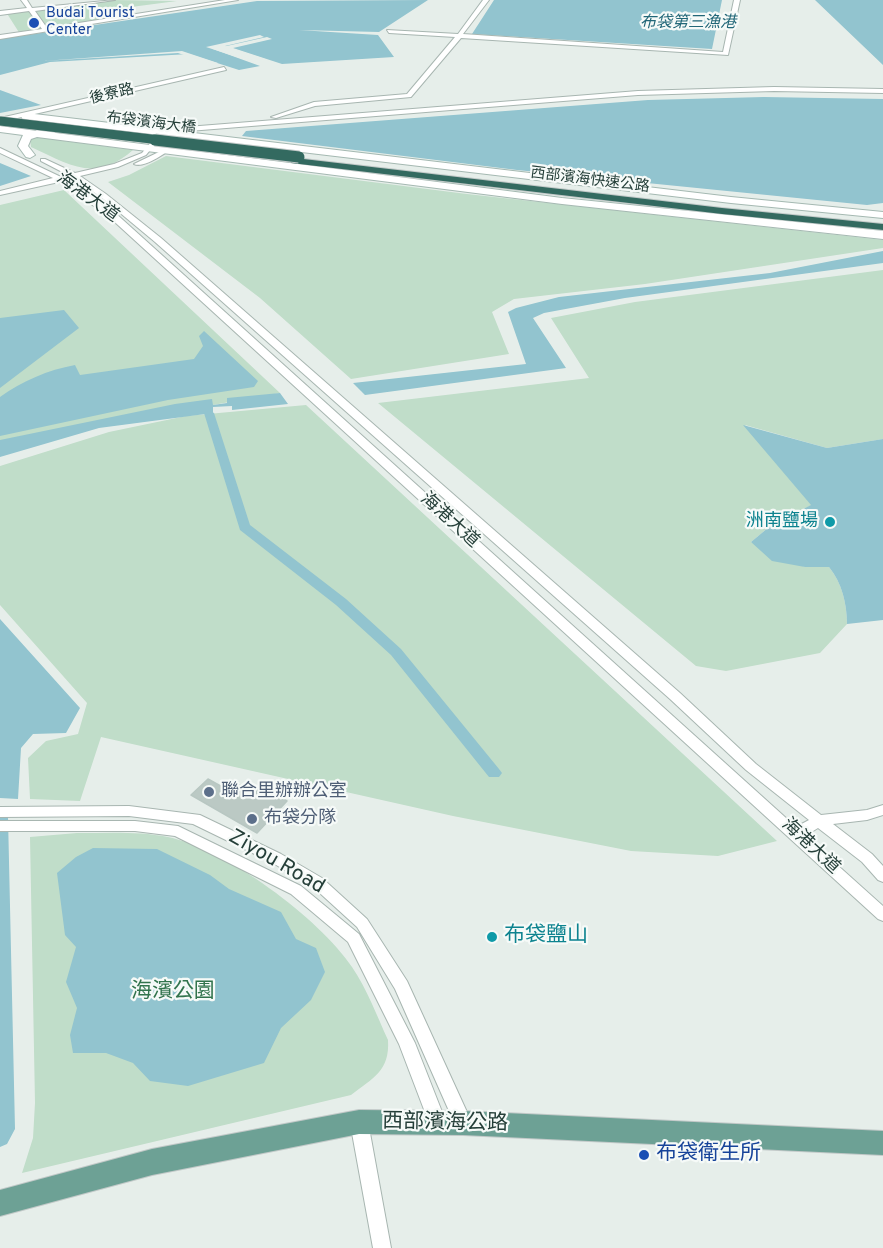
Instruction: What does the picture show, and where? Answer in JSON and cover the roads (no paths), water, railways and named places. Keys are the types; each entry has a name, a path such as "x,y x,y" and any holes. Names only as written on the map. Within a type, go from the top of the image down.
{"highway":[{"name":"布袋濱海大橋","path":"0,124 297,159"},
{"name":"西部濱海快速公路","path":"297,159 883,228"},
{"name":"西部濱海快速公路","path":"297,159 883,222"}],"main road":[{"name":"西部濱海公路","path":"8,1201 152,1162 359,1122 463,1123 883,1143"}],"street":[{"path":"24,0 46,30"},
{"path":"0,13 112,0"},
{"path":"0,37 235,0"},
{"path":"230,140 228,136 230,133 314,104 409,96 486,0"},
{"path":"389,31 726,54 737,0"},
{"path":"177,1 184,7"},
{"name":"後寮路","path":"51,113 224,69"},
{"path":"162,131 638,93 774,89 883,93"},
{"path":"0,193 126,170 165,151 184,134 651,96 883,93"},
{"path":"0,124 26,116 51,113 230,140 720,199 883,214"},
{"path":"26,116 28,122 54,136"},
{"path":"0,124 35,134 165,151 550,199 883,235"},
{"path":"0,200 116,166 150,149 162,131"},
{"path":"30,154 23,146 27,137 35,134"},
{"name":"海港大道","path":"0,143 30,154 73,180 158,240 675,696 751,767 867,858 883,876"},
{"name":"海港大道","path":"0,150 73,180 883,915"},
{"path":"796,834 820,820 867,815 883,810"},
{"name":"Ziyou Road","path":"27,819 129,811 195,819 276,858 317,882 362,923 401,986 463,1123"},
{"path":"0,812 27,819"},
{"path":"0,826 27,819"},
{"name":"Ziyou Road","path":"27,819 178,831 296,890 354,938 407,1043 437,1122"},
{"path":"359,1122 382,1248"}],"water":[{"path":"428,0 379,32 299,30 378,35 394,57 282,64 233,48 272,39 267,37 213,49 260,66 239,70 189,54 50,62 0,75 0,39 257,1"},
{"name":"布袋第三漁港","path":"494,0 722,0 712,49 472,34"},
{"path":"815,0 883,0 883,65"},
{"path":"0,90 41,105 0,113"},
{"path":"764,97 883,99 883,203 867,205 517,170 242,136 246,131 648,100"},
{"path":"0,163 31,176 0,186"},
{"path":"883,251 883,263 625,298 544,313 533,318 566,368 365,395 353,383 526,364 508,312 559,297 770,273"},
{"path":"64,310 79,328 0,388 0,318"},
{"path":"204,331 258,381 254,387 168,400 0,436 0,397 26,381 75,365 80,375 194,359 203,346 199,336"},
{"path":"280,393 288,404 232,410 232,406 213,407 213,413 99,428 0,457 0,440 175,404 212,399 213,405 227,403 227,398"},
{"name":"洲南鹽場","path":"743,425 827,448 883,439 883,620 847,624 843,594 829,567 805,567 772,561 751,542 769,527 811,505"},
{"path":"0,619 80,708 66,733 33,734 21,748 18,799 0,798"},
{"path":"93,848 157,849 210,875 229,889 281,912 296,939 316,948 325,972 311,1000 281,1028 264,1063 188,1086 150,1081 133,1063 106,1053 73,1053 70,1035 77,1008 66,982 76,947 65,935 57,873 76,857"}],"waterway":[{"path":"209,413 244,527 341,602 396,652 494,773"},
{"path":"0,817 5,1129 0,1138"}],"place":[{"name":"Budai Tourist Center","path":"34,23"},
{"name":"洲南鹽場","path":"830,522"},
{"name":"聯合里辦辦公室","path":"209,792"},
{"name":"布袋分隊","path":"252,819"},
{"name":"布袋鹽山","path":"492,937"},
{"name":"布袋衛生所","path":"644,1155"}],"park label":[{"name":"海濱公園","path":"173,993"}]}
